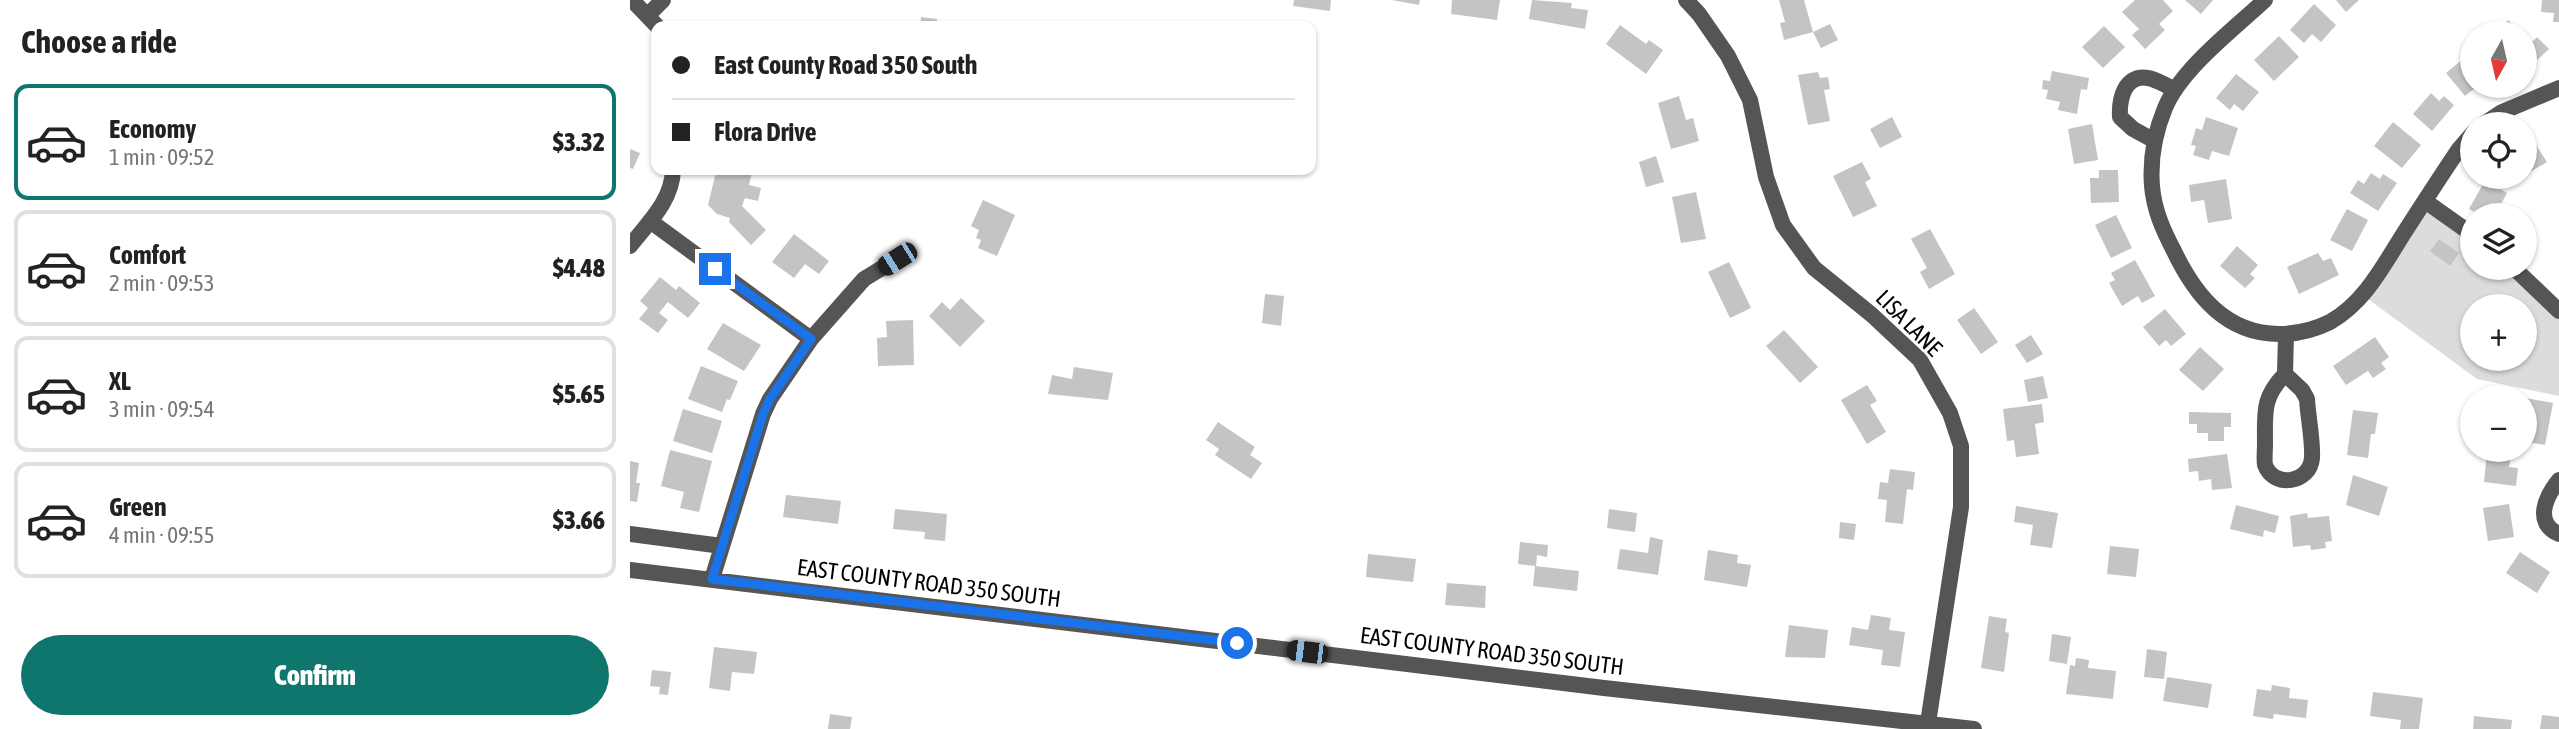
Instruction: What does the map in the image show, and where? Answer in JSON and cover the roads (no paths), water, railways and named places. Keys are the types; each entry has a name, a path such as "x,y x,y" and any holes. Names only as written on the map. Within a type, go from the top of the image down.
{"street":[{"path":"632,0 652,21 663,0"},
{"name":"LISA LANE","path":"1686,0 1728,56 1749,100 1766,177 1783,225 1814,268 1872,315 1920,360 1950,414 1961,446 1961,507 1928,723"},
{"path":"2265,0 2174,89 2155,141 2152,168 2155,204 2161,226 2186,276 2219,315 2237,326 2257,332 2286,334 2308,331 2329,322 2367,291 2460,148"},
{"path":"2155,141 2133,129 2119,117 2119,101 2126,86 2136,78 2149,78 2174,89"},
{"path":"2502,112 2559,88"},
{"path":"630,246 670,192 672,175"},
{"path":"2425,201 2460,226"},
{"path":"650,221 811,339"},
{"path":"712,579 770,399 811,339 864,279 897,259"},
{"path":"2526,280 2559,312"},
{"path":"2285,374 2302,390 2307,399 2312,461 2304,475 2292,481 2274,477 2266,465 2265,404 2273,386 2285,374 2286,334"},
{"path":"2559,480 2547,496 2543,516 2551,531 2559,534"},
{"path":"630,534 722,546"},
{"name":"EAST COUNTY ROAD 350 SOUTH","path":"630,570 1568,684 1974,729"}]}
